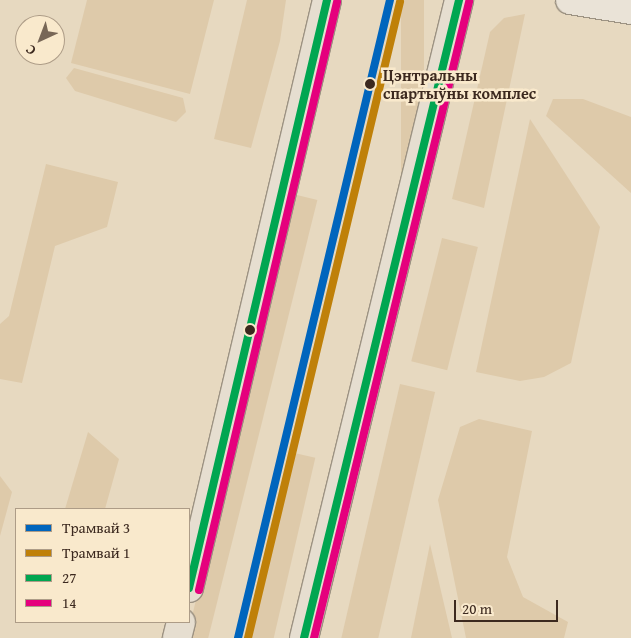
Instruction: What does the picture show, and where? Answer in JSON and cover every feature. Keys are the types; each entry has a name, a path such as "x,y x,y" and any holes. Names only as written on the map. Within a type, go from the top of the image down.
{"main road":[{"path":"190,584 327,0"},
{"path":"304,638 459,0"},
{"path":"177,638 181,623"}],"street":[{"path":"570,0 631,10"}],"shaded area":[{"path":"87,0 214,0 190,94 71,63"},
{"path":"247,0 286,0 280,41 251,148 214,139"},
{"path":"401,0 424,0 424,184 401,184"},
{"path":"525,14 484,208 452,199 490,32 504,18"},
{"path":"74,68 183,98 186,112 176,122 75,91 66,78"},
{"path":"553,99 583,99 631,117 631,193 546,116"},
{"path":"530,119 600,227 571,363 544,377 520,381 476,372"},
{"path":"46,164 118,182 107,227 55,246 22,383 0,379 0,324 9,316"},
{"path":"297,195 317,200 208,638 187,637"},
{"path":"442,238 478,247 447,370 411,361"},
{"path":"400,384 435,392 378,638 341,638"},
{"path":"479,419 532,431 507,557 523,597 568,622 564,638 466,638 438,500 460,427"},
{"path":"88,432 119,459 105,508 65,508"},
{"path":"290,452 315,458 274,638 247,638"},
{"path":"0,476 12,492 0,536"},
{"path":"430,544 452,638 411,638"}],"tram line":[{"name":"3","path":"238,638 390,0"},
{"name":"1","path":"248,638 400,2"}],"transit line":[{"name":"27","path":"190,584 327,0"},
{"name":"27","path":"304,638 459,0"},
{"name":"14","path":"199,590 337,2"},
{"name":"14","path":"314,638 469,2"}],"place":[{"name":"Цэнтральны спартыўны комплес","path":"370,84"}]}
